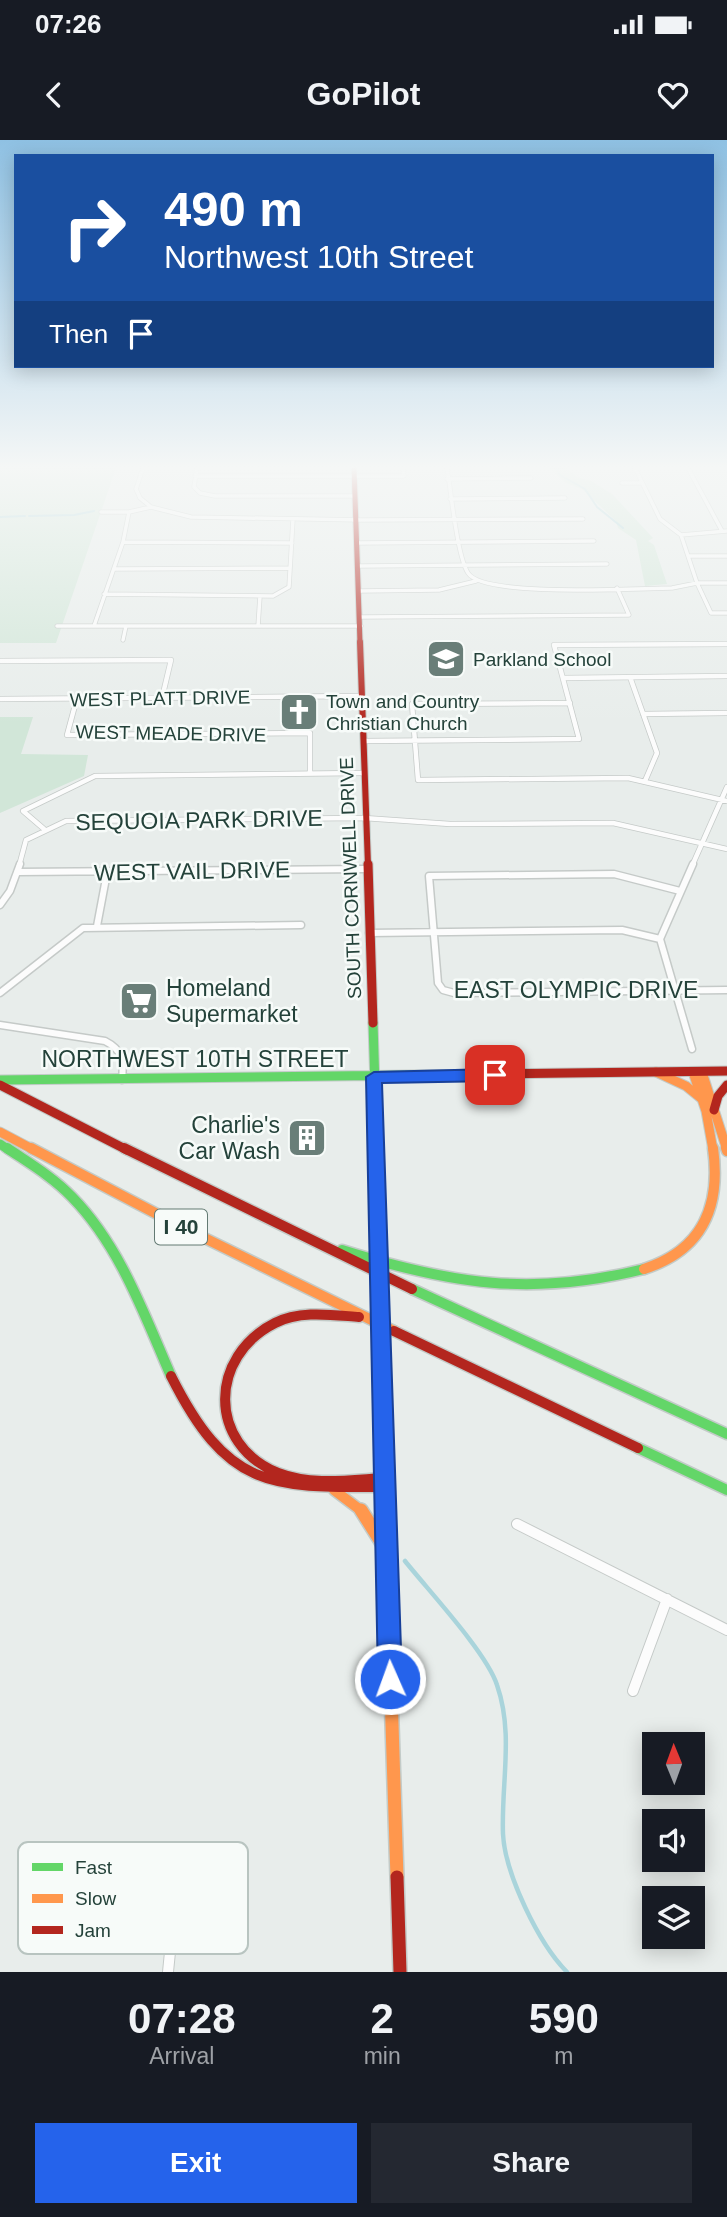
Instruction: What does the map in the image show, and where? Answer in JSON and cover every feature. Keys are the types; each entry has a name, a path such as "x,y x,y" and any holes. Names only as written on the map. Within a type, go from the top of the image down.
{"main road":[{"name":"SOUTH CORNWELL DRIVE","path":"358,553 366,869 380,1232 385,1548 400,1972"},
{"name":"NORTHWEST 10TH STREET","path":"0,1083 23,1080 727,1071"},
{"path":"656,1072 686,1086 702,1099"},
{"path":"304,1238 408,1271 492,1286 589,1283 644,1271 665,1262 693,1240 703,1228 717,1201 721,1172 702,1099 698,1072"},
{"path":"698,1072 727,1151"},
{"name":"I 40","path":"0,1083 121,1149 304,1238 727,1434"},
{"path":"714,1110 718,1096 727,1085"},
{"name":"I 40","path":"0,1132 187,1230 727,1490"},
{"path":"0,1144 60,1186 84,1210 106,1241 189,1416 217,1455 246,1474 264,1481 296,1487 328,1488 384,1483"},
{"path":"364,1317 307,1315 277,1321 264,1328 238,1350 229,1365 224,1380 222,1411 239,1445 254,1461 268,1469 306,1478 384,1483"},
{"path":"328,1488 349,1496 370,1515 385,1548"}],"street":[{"path":"94,626 118,553"},
{"path":"104,594 273,596 289,587 291,553"},
{"path":"463,553 467,572 476,581"},
{"path":"727,556 688,556 711,613 727,613"},
{"path":"359,566 607,564"},
{"path":"114,569 289,568"},
{"path":"359,591 439,590 476,581 511,589 672,589 697,583 727,583"},
{"path":"57,626 258,626 629,615 617,588"},
{"path":"258,626 260,596"},
{"path":"123,640 126,626"},
{"path":"363,741 579,739 554,645 727,644"},
{"path":"0,661 170,660 162,698"},
{"path":"563,678 727,676"},
{"path":"630,677 657,753 645,781"},
{"name":"WEST PLATT DRIVE","path":"0,699 362,696"},
{"name":"WEST MEADE DRIVE","path":"77,698 67,735 310,733 310,773"},
{"path":"570,703 412,704 418,780 628,778 724,800"},
{"path":"643,714 727,713"},
{"path":"44,829 23,811 96,776 363,773"},
{"path":"692,1049 660,939 724,800 727,787"},
{"name":"SEQUOIA PARK DRIVE","path":"0,905 6,900 26,840 44,829 66,821 365,818 450,824 613,823 727,849"},
{"name":"WEST VAIL DRIVE","path":"17,872 366,869"},
{"path":"97,926 107,873"},
{"path":"433,932 429,876 614,874 680,891"},
{"path":"0,992 77,931 97,926 301,925"},
{"path":"369,933 622,930 660,939"},
{"name":"EAST OLYMPIC DRIVE","path":"433,932 438,983 443,990 454,993 727,990"},
{"path":"0,1025 105,1041 119,1048 124,1056 122,1080"},
{"path":"517,1524 727,1630"},
{"path":"633,1691 667,1598"},
{"path":"168,1972 170,1954"}],"green space":[{"path":"0,553 87,553 56,643 0,643"},
{"path":"639,553 657,553 667,584 645,586"},
{"path":"0,717 33,717 21,754 88,755 84,776 0,813"}],"waterway":[{"path":"405,1561 470,1639 497,1685 506,1740 503,1815 505,1850 525,1908 545,1944 567,1972"}],"traffic: fast":[{"path":"373,1023 380,1232"},
{"path":"0,1080 493,1074"},
{"path":"0,1144 56,1183 90,1217 130,1283 171,1376"},
{"path":"342,1250 418,1272 491,1284 566,1284 605,1279 644,1269"},
{"path":"412,1289 727,1434"},
{"path":"638,1448 727,1490"}],"traffic: slow":[{"path":"656,1072 686,1086 702,1099"},
{"path":"644,1269 668,1259 689,1244 701,1231 709,1212 715,1173 713,1152 706,1111 693,1072"},
{"path":"702,1072 727,1151"},
{"path":"0,1132 180,1226 394,1331"},
{"path":"380,1232 383,1369"},
{"path":"383,1369 385,1548 397,1877"},
{"path":"334,1490 365,1514 385,1548"}],"traffic: jam":[{"path":"357,553 373,1023"},
{"path":"493,1074 727,1071"},
{"path":"0,1085 180,1177 412,1289"},
{"path":"714,1110 718,1096 727,1085"},
{"path":"359,1317 316,1314 294,1316 274,1323 254,1336 238,1354 229,1373 224,1394 226,1415 233,1435 247,1453 280,1474 309,1480 384,1478"},
{"path":"394,1331 638,1448"},
{"path":"171,1376 190,1413 209,1441 231,1461 254,1475 281,1483 311,1486 384,1487"},
{"path":"397,1877 400,1972"}],"place":[{"name":"Parkland School","path":"446,659"},
{"name":"Town and Country Christian Church","path":"299,712"},
{"name":"Homeland Supermarket","path":"139,1001"},
{"name":"Charlie's Car Wash","path":"307,1138"}],"route":[{"path":"390,1679 374,1077 495,1075"}]}
